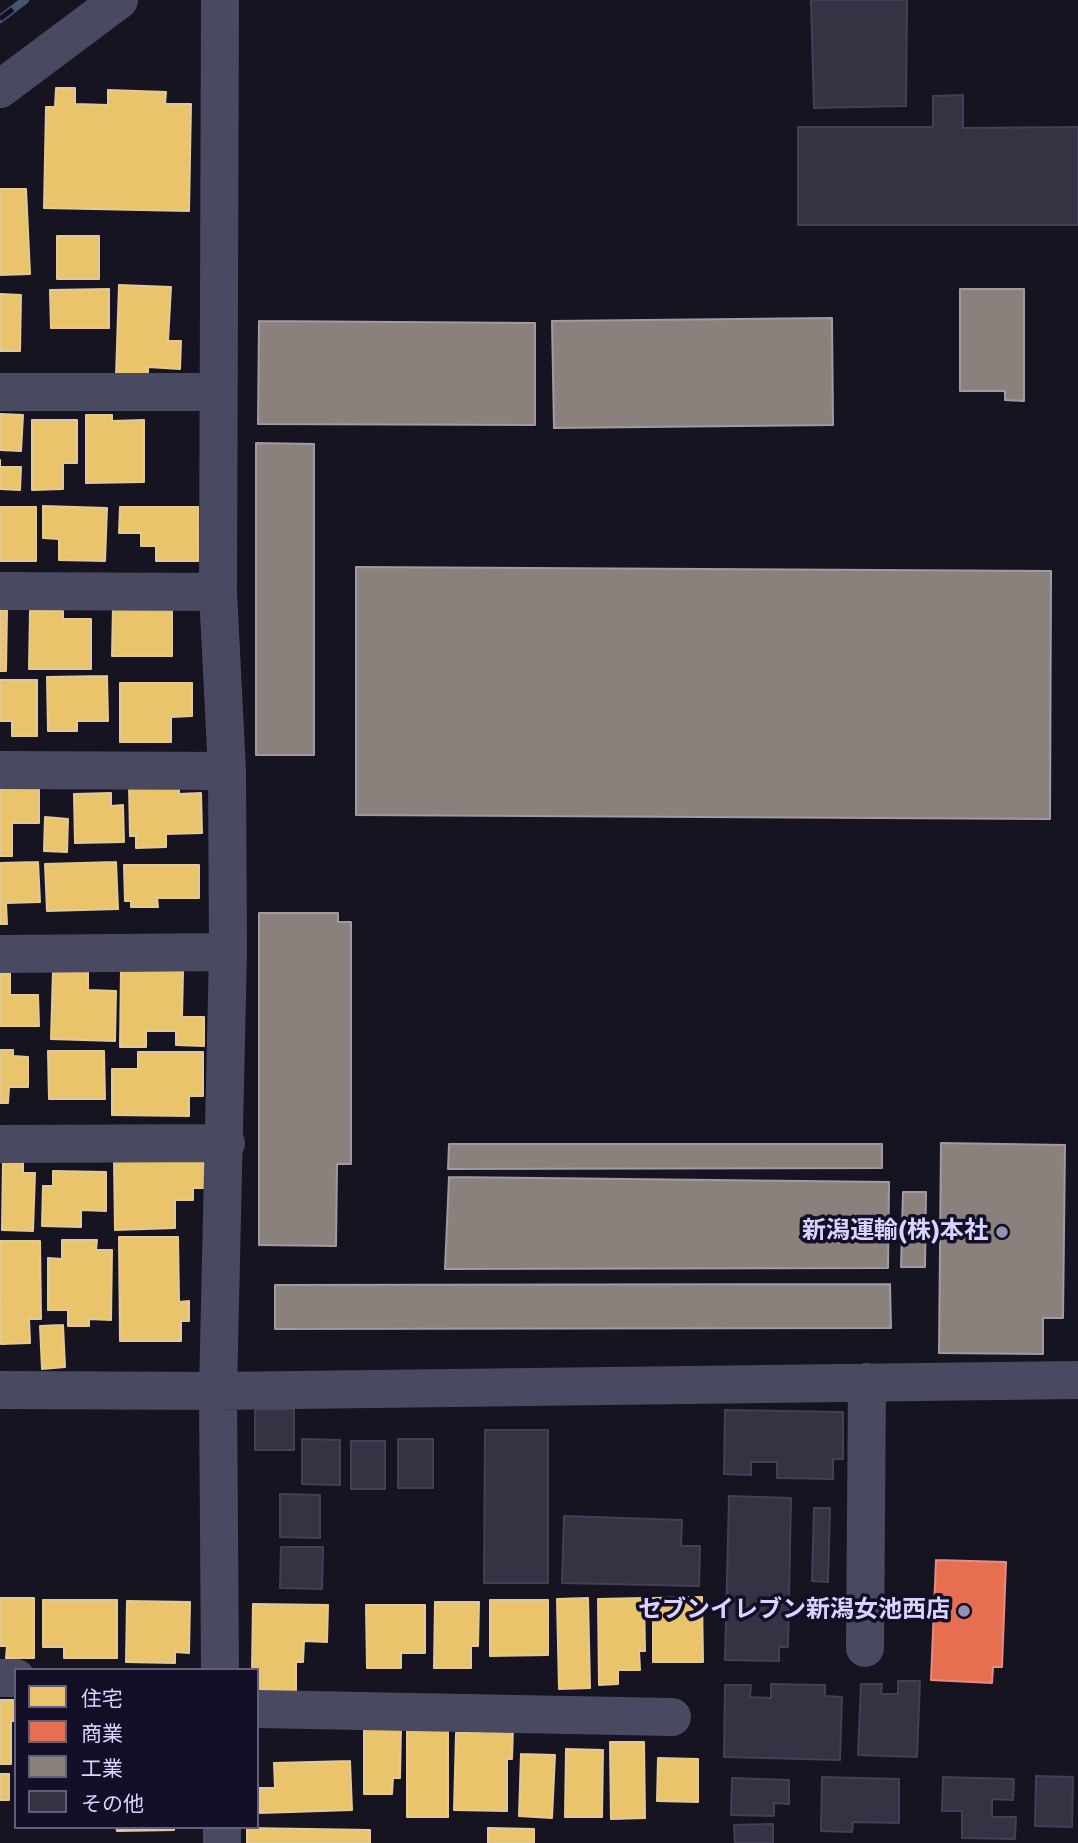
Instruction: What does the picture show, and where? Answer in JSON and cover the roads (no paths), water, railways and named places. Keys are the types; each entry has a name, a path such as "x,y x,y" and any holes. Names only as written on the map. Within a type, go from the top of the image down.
{"street":[{"path":"0,89 118,0"},
{"path":"220,0 218,592 227,771 228,952 226,1143 218,1391 220,1668"},
{"path":"0,392 218,393"},
{"path":"0,591 218,592"},
{"path":"0,770 227,771"},
{"path":"0,954 228,952"},
{"path":"0,1144 226,1143"},
{"path":"0,1390 218,1391 1078,1380"},
{"path":"865,1648 867,1382"},
{"path":"259,1709 672,1717"}],"railway":[{"path":"0,19 25,0"}],"place":[{"name":"新潟運輸(株)本社","path":"1002,1232"},
{"name":"セブンイレブン新潟女池西店","path":"964,1611"}]}
